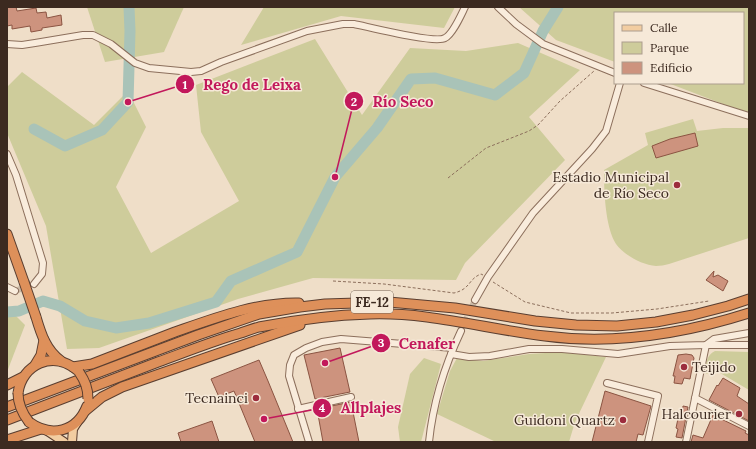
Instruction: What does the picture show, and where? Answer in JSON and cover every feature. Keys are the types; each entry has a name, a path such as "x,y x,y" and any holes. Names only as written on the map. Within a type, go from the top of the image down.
{"highway":[{"path":"7,234 44,340 52,354 76,370 86,385 88,399 85,410 78,421 71,426 63,430 44,430 7,440"},
{"name":"FE-12","path":"7,407 198,335 259,314 325,304 389,302 455,308 535,321 576,325 617,326 656,322 693,315 749,299"},
{"path":"76,370 208,320 232,313 286,303 325,304"},
{"name":"FE-12","path":"7,420 206,344 258,328 325,317 392,314 436,318 544,336 608,339 649,336 687,330 723,322 749,313"},
{"path":"85,410 102,397 122,387 325,317"},
{"path":"44,340 41,355 35,365 23,378 18,393 19,406 22,412 30,422 44,430"},
{"path":"35,365 48,361 61,361"},
{"path":"7,385 23,378"}],"main road":[{"path":"72,442 73,429 78,421"},
{"path":"44,430 64,442"}],"street":[{"path":"7,44 22,45 84,35 93,35 111,44 135,62 149,68 201,71 221,62 307,31 343,24 354,24 420,38 437,40 444,39 449,36 465,7"},
{"path":"498,7 516,24 543,44 614,74"},
{"path":"475,300 488,278 533,213 592,149 606,131 620,84"},
{"path":"647,84 749,116"},
{"path":"7,154 16,175 43,263 42,274 34,284"},
{"path":"7,287 15,291"},
{"path":"429,442 439,386 461,331"},
{"path":"686,442 706,346 714,339 749,333"},
{"path":"309,442 289,376 290,365 294,355 306,348 322,342 342,339 452,351 469,357 490,356 529,349 562,349 618,354 670,346 749,345"},
{"path":"607,383 658,396 648,442"},
{"path":"298,409 351,398"},
{"path":"695,398 749,426"}],"path":[{"path":"448,178 486,148 529,131 538,125 560,101 598,67"},
{"path":"333,282 384,284 454,293 462,291 475,276 481,274 525,302 571,313 612,313 710,302"}],"green space":[{"path":"87,7 184,7 164,52 105,62"},
{"path":"264,7 455,7 444,28 341,16 241,45"},
{"path":"519,7 749,7 749,114 671,84 744,84 744,12 614,12 614,62 556,40"},
{"path":"315,39 362,115 410,48 466,51 518,43 580,70 529,117 565,160 465,263 456,280 313,278 238,299 99,348 67,349 46,226 7,133 7,87 22,72 94,125 128,91 146,127 116,187 151,253 239,201 201,132 196,85"},
{"name":"Estadio Municipal de Río Seco","path":"693,119 697,131 723,128 749,129 749,238 669,264 656,266 645,264 634,259 619,248 612,237 607,218 604,170 648,145 645,133"},
{"path":"7,307 25,325 7,372"},
{"path":"715,351 749,352 749,390 710,367 708,374 705,373 708,358"},
{"path":"562,352 606,357 575,422 569,442 496,442 437,414 450,371 457,358 483,361 529,354"},
{"path":"424,358 441,364 421,442 400,442 398,427 410,374"}],"building":[{"path":"7,7 16,7 17,11 36,8 37,13 46,12 47,18 61,15 62,25 42,28 42,30 31,32 30,26 12,29 12,25 7,26"},
{"path":"695,133 698,146 656,158 652,146 670,139"},
{"path":"714,271 713,277 718,275 728,281 723,291 706,280"},
{"path":"340,348 350,392 315,399 304,355"},
{"name":"Teijido","path":"678,355 692,355 694,358 690,379 684,378 682,384 674,383 675,376 673,376"},
{"path":"259,360 293,442 255,442 234,391 219,397 211,379"},
{"name":"Halcourier","path":"723,378 740,388 737,396 749,404 749,421 709,400 717,385 718,386"},
{"name":"Guidoni Quartz","path":"605,391 651,406 643,435 638,434 636,442 592,442"},
{"path":"351,402 359,442 323,442 317,409"},
{"path":"683,406 688,407 682,438 676,437 678,429 676,428 679,414 682,414"},
{"path":"713,415 746,431 745,433 749,435 749,442 691,442 693,435 703,438"},
{"path":"212,421 219,442 181,442 178,433"}],"waterway":[{"path":"34,129 65,146 102,130 128,102 130,31 129,7"},
{"path":"7,312 19,311 43,301 60,306 85,321 116,328 149,323 216,302 231,281 297,252 335,177 377,128 411,79 435,78 495,95 524,73 543,31 558,7"}],"tunnel":[{"path":"15,291 34,284"},
{"path":"461,331 475,300"}],"place":[{"name":"Rego de Leixa","path":"128,102"},
{"name":"Río Seco","path":"335,177"},
{"name":"Estadio Municipal de Río Seco","path":"677,185"},
{"name":"Cenafer","path":"325,363"},
{"name":"Teijido","path":"684,367"},
{"name":"Tecnainci","path":"256,398"},
{"name":"Halcourier","path":"739,414"},
{"name":"Allplajes","path":"264,419"},
{"name":"Guidoni Quartz","path":"623,420"}]}
